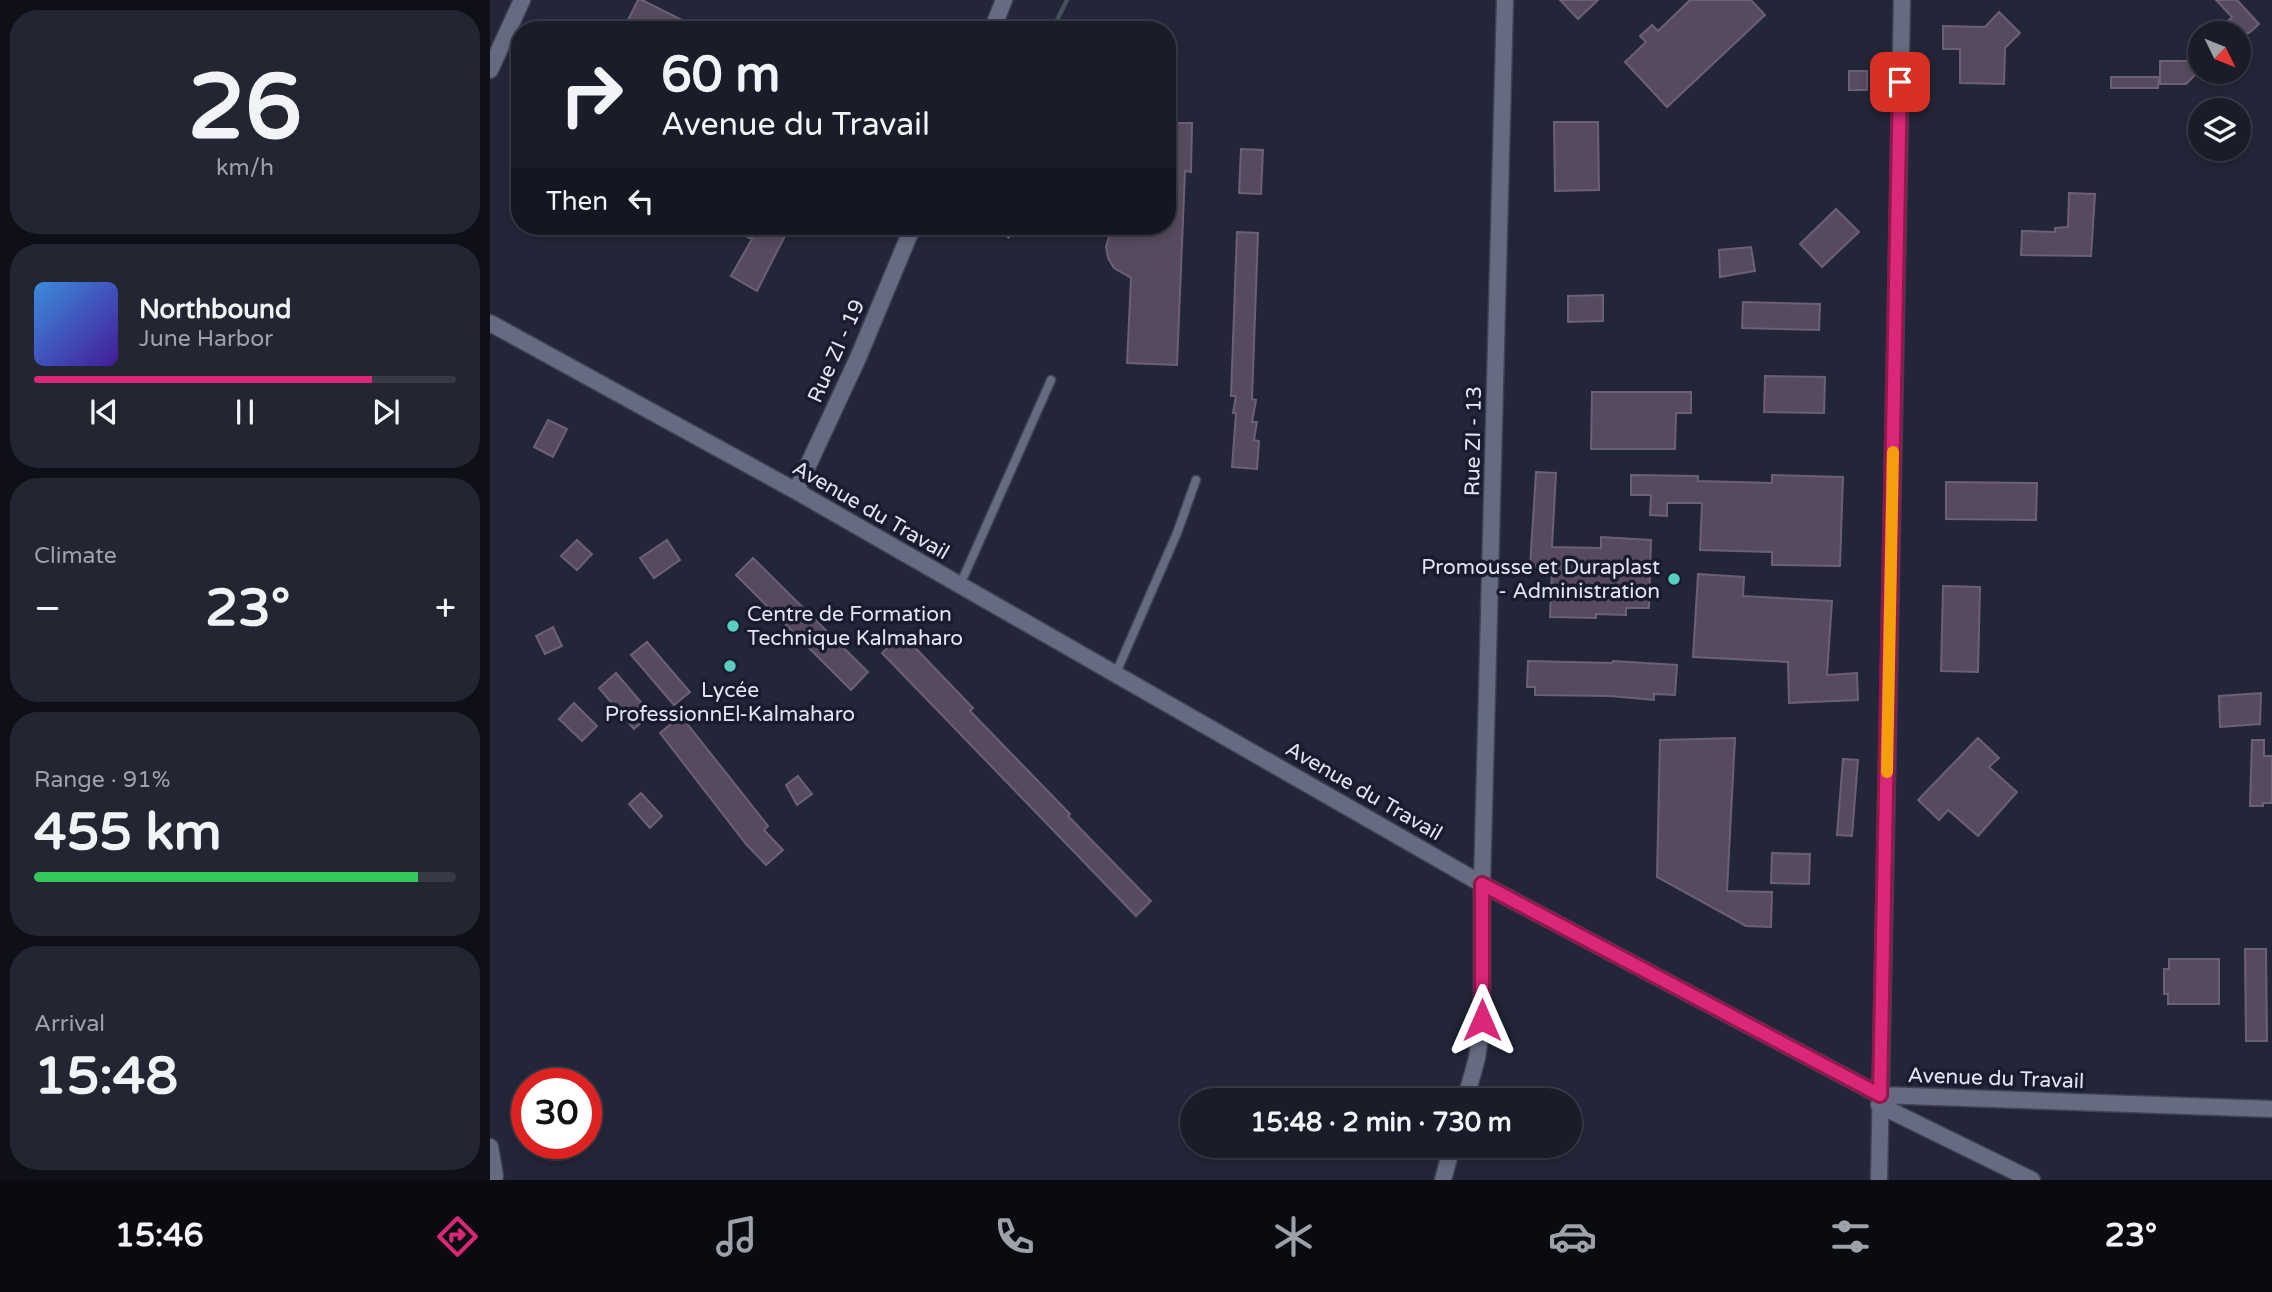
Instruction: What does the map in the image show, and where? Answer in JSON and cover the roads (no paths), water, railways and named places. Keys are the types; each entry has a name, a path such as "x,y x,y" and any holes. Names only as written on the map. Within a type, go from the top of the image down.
{"street":[{"path":"512,21 522,0"},
{"path":"996,21 1004,0"},
{"name":"Rue ZI - 13","path":"1469,1088 1477,1058 1482,1020 1482,884 1505,0"},
{"path":"1879,1180 1902,0"},
{"path":"490,70 511,24"},
{"name":"Rue ZI - 19","path":"796,491 858,358 909,235"},
{"name":"Avenue du Travail","path":"490,323 796,491 1482,884 1880,1100 2272,1109"},
{"path":"1880,1100 2032,1180"},
{"path":"490,1147 495,1176 493,1180"},
{"path":"1443,1180 1449,1158"}],"lane":[{"path":"960,585 1051,380"},
{"path":"1116,673 1177,533 1196,480"}],"waterway":[{"path":"1056,21 1067,0"}],"place":[{"name":"Promousse et Duraplast - Administration","path":"1674,579"},
{"name":"Centre de Formation Technique Kalmaharo","path":"733,626"},
{"name":"Lycée ProfessionnEl-Kalmaharo","path":"730,666"}]}
